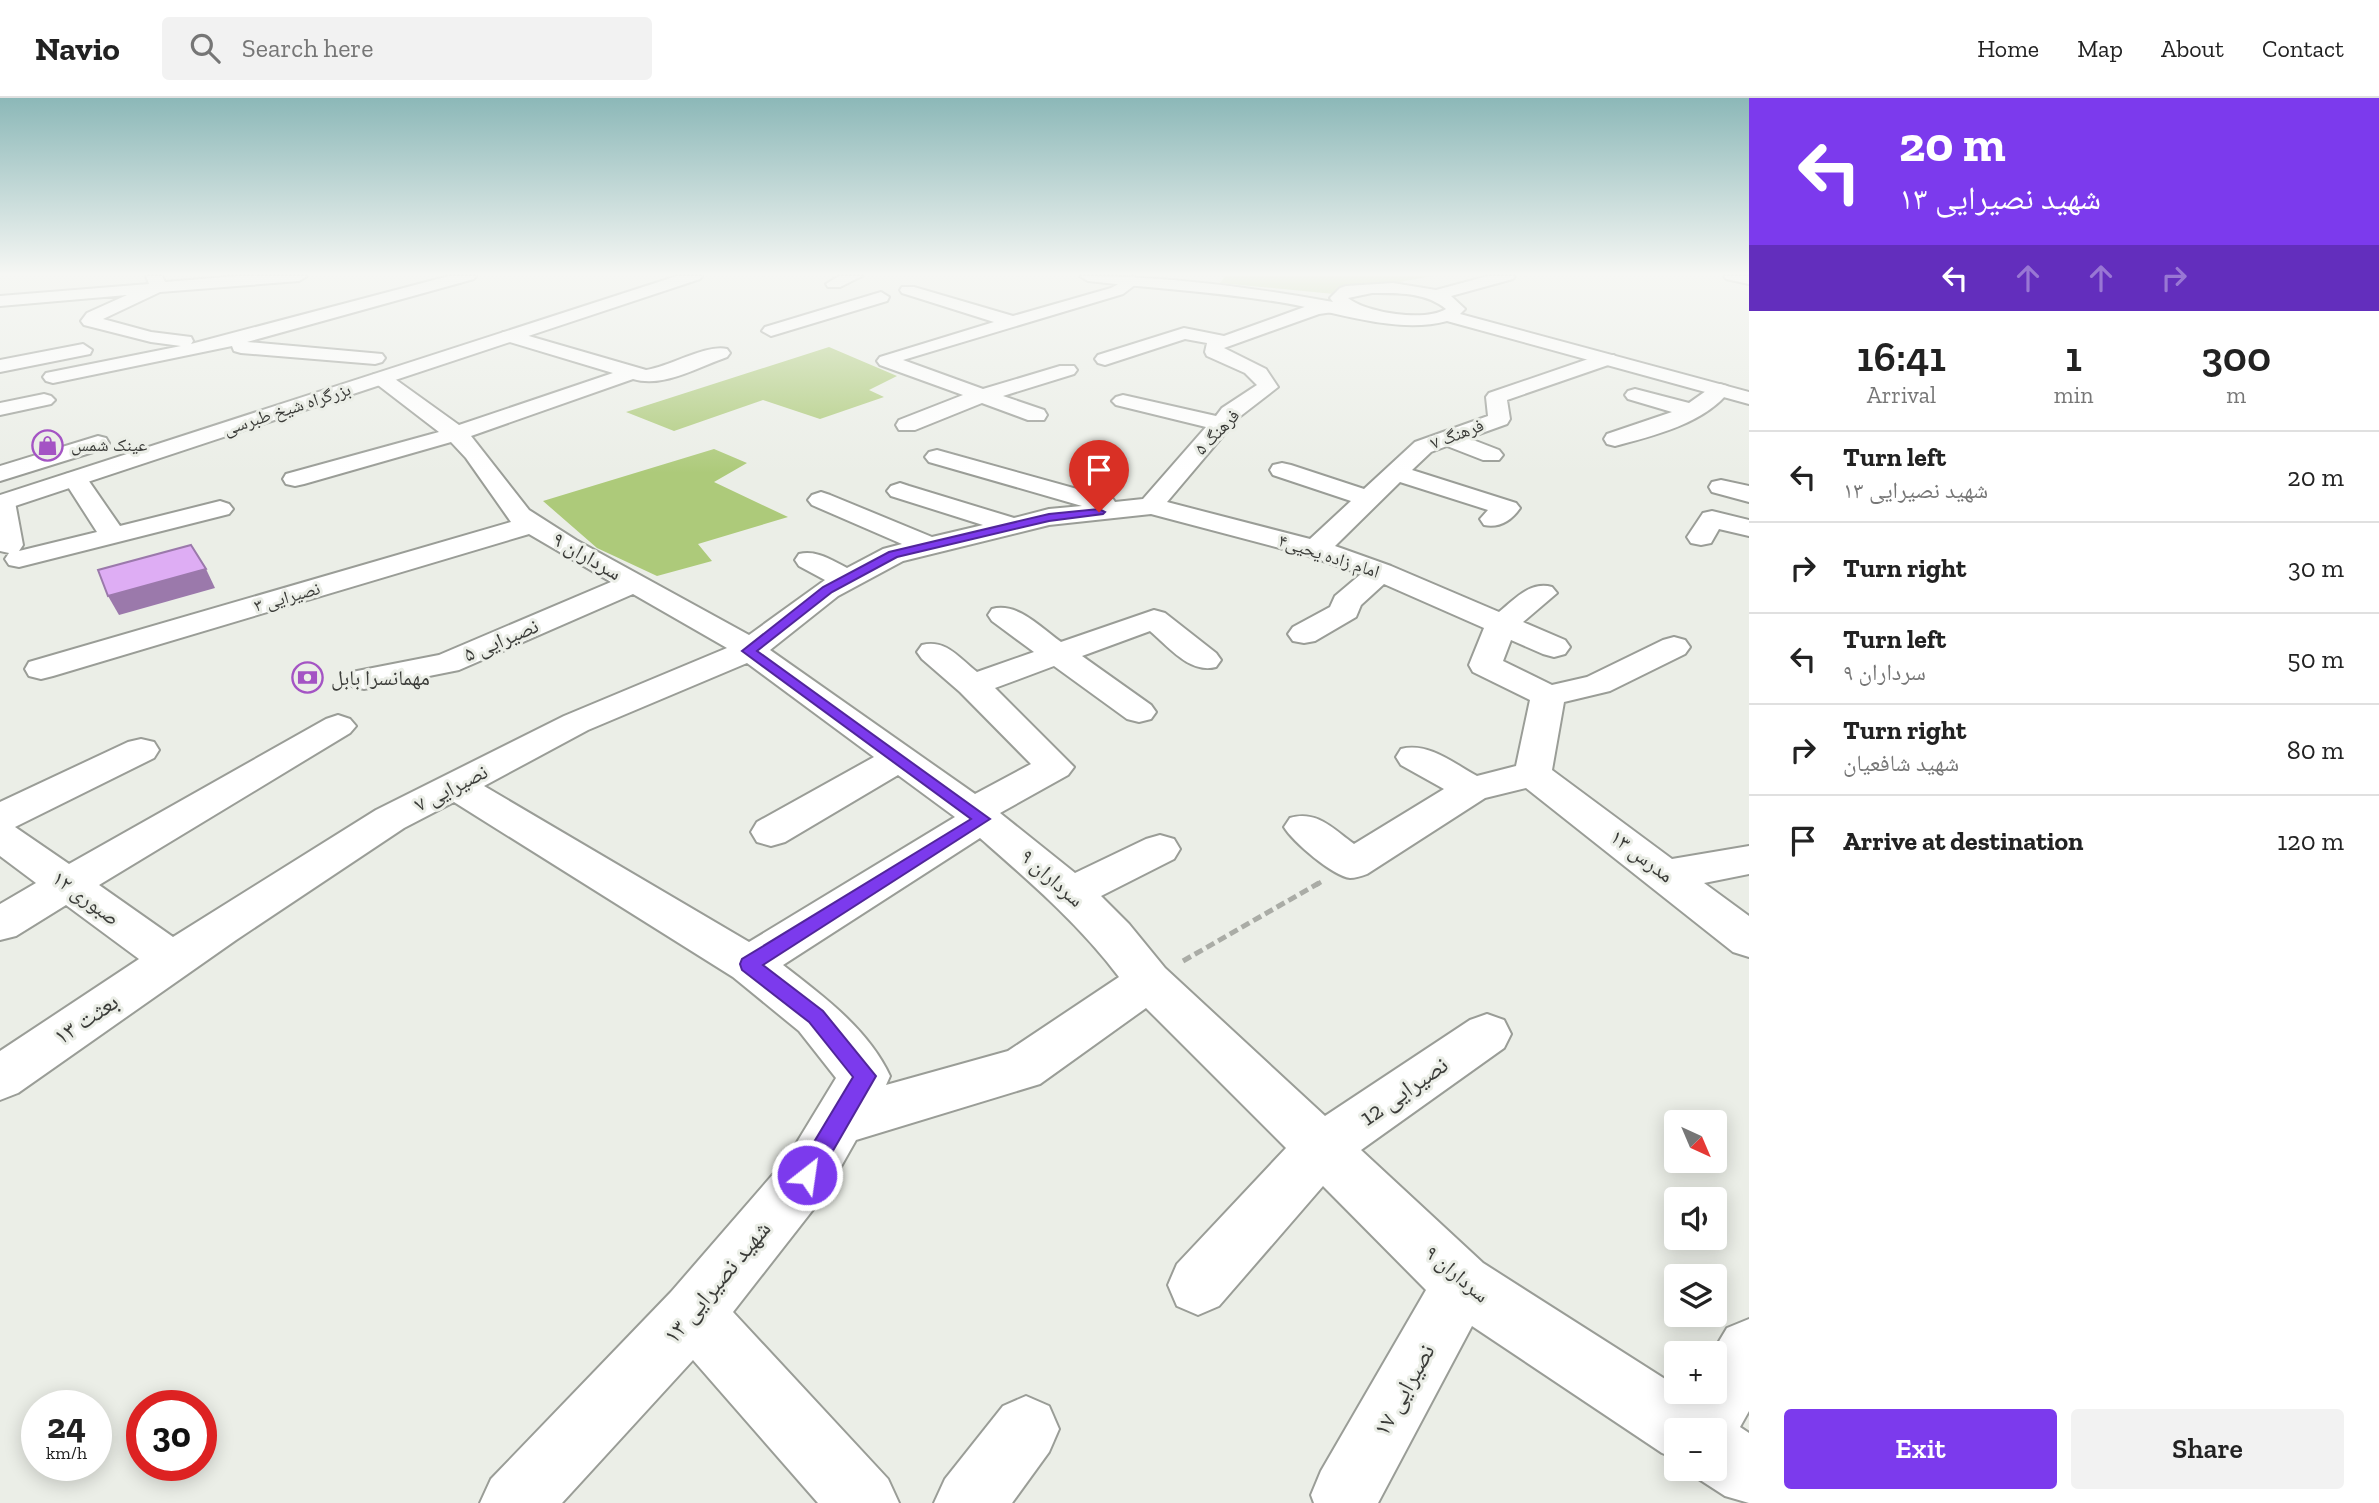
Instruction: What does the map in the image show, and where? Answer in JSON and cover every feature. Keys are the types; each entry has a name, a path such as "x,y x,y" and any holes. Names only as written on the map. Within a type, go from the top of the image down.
{"main road":[{"path":"0,366 78,342"},
{"path":"203,342 381,363"},
{"path":"52,377 228,342"},
{"name":"بزرگراه شیخ طبرسی","path":"323,374 483,342"},
{"path":"528,342 653,376 720,353"},
{"path":"948,342 887,361 1036,415"},
{"path":"1105,359 1158,342"},
{"path":"1206,342 1218,346"},
{"path":"1189,353 1230,342"},
{"path":"1543,342 1749,398"},
{"path":"940,344 970,355"},
{"name":"فرهنگ ۵","path":"1138,508 1230,413 1268,387 1265,379 1254,369 1218,346"},
{"name":"فرهنگ ۷","path":"1316,548 1423,447 1499,419 1496,397 1607,359"},
{"name":"بزرگراه شیخ طبرسی","path":"1,503 75,479 381,363"},
{"name":"سرداران ۹","path":"381,363 474,453 520,516 633,583 723,631 977,815 1071,892 1113,936 1149,981 1462,1284 1667,1418"},
{"path":"907,425 981,396 1067,370"},
{"path":"295,479 456,434 634,372"},
{"path":"902,386 928,377"},
{"path":"1615,439 1693,411 1720,390"},
{"path":"1635,395 1693,411"},
{"path":"0,409 44,400"},
{"path":"1123,401 1221,424"},
{"path":"0,474 116,438"},
{"path":"1446,438 1491,455"},
{"path":"965,466 994,450"},
{"name":"امام زاده یحیی۴","path":"937,457 1138,508 1316,548 1381,572 1554,647"},
{"path":"1282,470 1368,499"},
{"path":"1396,473 1507,508 1493,519"},
{"path":"75,479 113,536"},
{"path":"1721,487 1749,494"},
{"path":"900,491 1013,526"},
{"path":"821,500 929,546"},
{"path":"1,503 14,552 113,536 220,509"},
{"name":"نصیرایی ۷","path":"173,960 390,819 576,723 748,651 828,590 893,555 1049,517 1138,508"},
{"path":"1701,537 1712,519 1749,528"},
{"name":"نصیرایی ۳","path":"41,669 533,524"},
{"path":"809,560 847,580"},
{"path":"1304,634 1345,611 1346,602 1381,572"},
{"name":"نصیرایی ۵","path":"365,679 447,663 633,583"},
{"path":"1542,593 1501,625 1485,665 1548,696 1598,684 1674,647"},
{"path":"1003,615 1139,712"},
{"path":"972,685 1154,620 1205,660"},
{"path":"749,964 1055,767 972,685 933,652"},
{"path":"1304,827 1352,864 1472,789 1533,774 1548,696"},
{"path":"0,924 338,726"},
{"path":"0,818 141,750"},
{"path":"1414,757 1472,789"},
{"path":"771,832 899,758"},
{"name":"مدرس ۱۳","path":"1533,774 1749,940"},
{"name":"شهید نصیرایی ۱۳","path":"456,785 749,964 816,1017 865,1076 807,1175 693,1314 515,1503"},
{"name":"صبوری ۱۲","path":"0,836 173,960"},
{"path":"1071,892 1160,849"},
{"path":"1667,875 1749,860"},
{"name":"بعثت ۱۳","path":"0,1078 173,960"},
{"path":"838,1122 1023,1069 1149,981"},
{"name":"نصیرایی 12","path":"1198,1284 1321,1148 1487,1034"},
{"name":"نصیرایی ۱۷","path":"1345,1495 1462,1284"},
{"path":"693,1314 864,1503"},
{"path":"1709,1418 1749,1350"},
{"path":"969,1503 1026,1430"},
{"path":"1727,1458 1749,1472"}],"path":[{"path":"1149,981 1352,864"}],"green space":[{"path":"829,347 897,376 869,390 884,397 820,419 763,400 674,431 626,412"},
{"path":"714,449 747,463 714,482 788,517 698,544 712,561 657,576 597,548 543,501"}],"building":[{"path":"191,545 206,569 108,596 98,570"}],"place":[{"name":"عینک شمس","path":"48,445"},
{"name":"مهمانسرا بابل","path":"308,678"}],"route":[{"path":"807,1175 865,1076 816,1017 749,964 982,819 748,651 828,590 893,555 1049,517 1099,512"}]}
